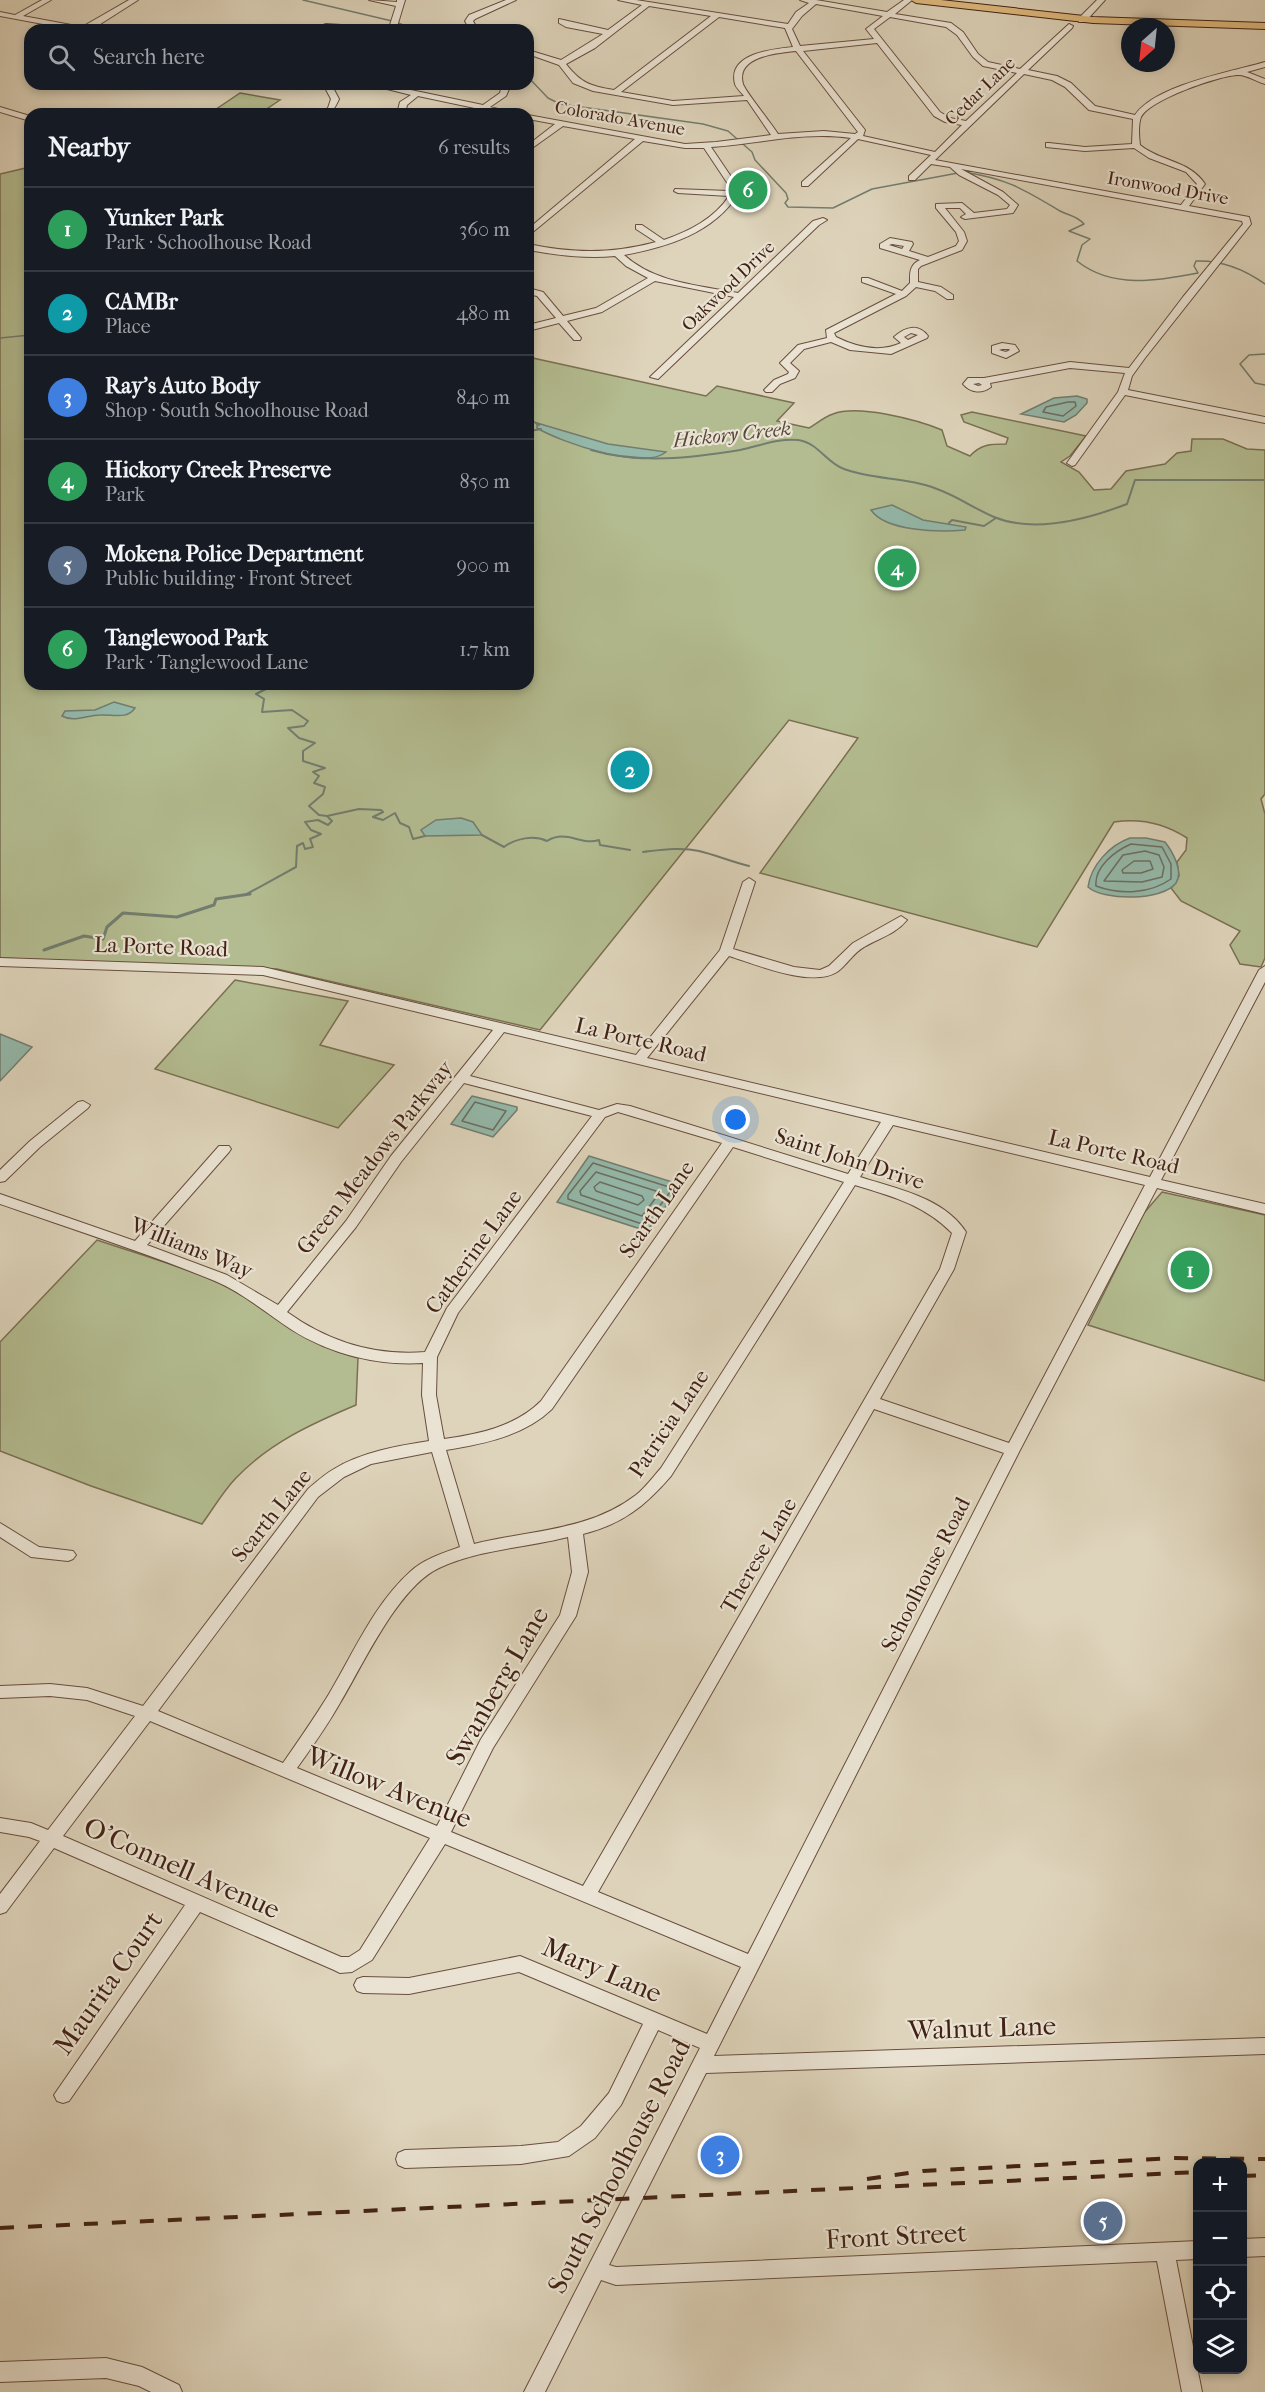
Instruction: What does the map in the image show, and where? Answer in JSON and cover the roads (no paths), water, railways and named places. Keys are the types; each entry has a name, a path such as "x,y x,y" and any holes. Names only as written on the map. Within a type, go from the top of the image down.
{"main road":[{"path":"916,0 1083,18 1265,24"},
{"path":"941,0 1083,18"}],"street":[{"path":"33,0 45,1"},
{"path":"95,24 134,0"},
{"path":"373,0 401,3 394,24"},
{"path":"492,0 500,3"},
{"path":"470,24 468,21 472,17 500,3 512,0"},
{"path":"622,0 788,26"},
{"path":"804,0 932,21 960,28 977,59 986,64 1063,81 1086,104 1101,112 1137,118"},
{"path":"908,0 870,29 877,41 937,114 948,120 968,124"},
{"path":"1083,18 1101,0"},
{"path":"16,17 45,1"},
{"path":"788,26 815,2"},
{"path":"562,63 571,60 648,4"},
{"path":"0,14 53,24"},
{"path":"615,93 717,15"},
{"path":"562,21 569,25 610,33"},
{"path":"788,26 798,49 862,132 805,184"},
{"name":"Cedar Lane","path":"912,177 1069,26"},
{"path":"776,136 737,77 746,62 767,51 877,41"},
{"path":"534,54 562,63 583,86 615,93 673,103 750,98"},
{"path":"1184,207 1201,184 1198,177 1179,166 1143,153 1136,146 1137,118 1147,106 1188,86 1242,73 1265,64"},
{"path":"1242,73 1265,82"},
{"path":"330,90 335,99 331,108"},
{"path":"402,90 492,108"},
{"path":"485,106 503,94 505,90"},
{"path":"402,108 403,104 418,93"},
{"path":"0,109 24,117"},
{"name":"Colorado Avenue","path":"534,118 685,146 707,147 776,136 822,133 856,138"},
{"path":"534,144 562,123"},
{"path":"534,228 641,138"},
{"name":"Ironwood Drive","path":"856,138 932,157 956,166 1245,219 1247,224 1228,250 1194,286 1131,371 1123,392 1072,463"},
{"path":"1049,145 1085,149 1136,146"},
{"path":"534,249 578,255 618,254 682,236 710,220 728,205 734,194 732,184 707,147"},
{"path":"956,166 954,168 966,178 999,191 1014,205 1010,211 972,216 951,218 946,217 939,207 961,204 972,216"},
{"path":"678,191 734,194"},
{"path":"832,339 829,332 836,326 858,318 882,303 903,294 914,284 914,269 927,260 959,248 963,241 951,218"},
{"name":"Oakwood Drive","path":"655,377 816,223 824,220"},
{"path":"639,227 662,242"},
{"path":"682,236 696,242"},
{"path":"904,252 927,260"},
{"path":"618,254 633,267 655,277 742,296"},
{"path":"534,327 599,310 655,277"},
{"path":"865,280 903,294"},
{"path":"914,284 939,288 950,297"},
{"path":"534,292 540,294 577,338"},
{"path":"769,390 777,382 772,377 788,366 785,363 801,347 832,339 850,347 891,351 905,342"},
{"path":"984,381 1018,363 1082,364 1131,371"},
{"path":"1123,392 1265,420"},
{"path":"639,1060 726,951 749,882"},
{"path":"726,951 803,972 820,974 832,970 858,945 889,930 901,920"},
{"name":"La Porte Road","path":"0,962 263,971 1265,1209"},
{"path":"1155,1182 1265,970"},
{"name":"Green Meadows Parkway","path":"280,1312 351,1224 396,1159 501,1028"},
{"path":"462,1078 600,1114"},
{"path":"0,1178 83,1105"},
{"name":"Saint John Drive","path":"600,1114 617,1108 630,1110 914,1199 941,1214 958,1232"},
{"name":"Catherine Lane","path":"469,1551 437,1444 429,1395 430,1357 452,1311 600,1114"},
{"name":"Patricia Lane","path":"286,1772 321,1721 401,1590 430,1565 469,1551 575,1532 623,1513 646,1496 660,1481 890,1119"},
{"name":"Scarth Lane","path":"0,1907 322,1484 345,1468 373,1455 507,1429 526,1420 546,1406 730,1141"},
{"path":"137,1247 224,1149"},
{"name":"Schoolhouse Road","path":"752,1964 1013,1450 1140,1206 1155,1182"},
{"name":"Williams Way","path":"0,1199 221,1278 248,1291 314,1336 348,1349 379,1356 430,1357"},
{"name":"Therese Lane","path":"587,1896 947,1269 958,1232"},
{"path":"871,1402 1013,1450"},
{"path":"0,1529 36,1553 68,1556"},
{"name":"Swanberg Lane","path":"340,1965 358,1962 366,1955 441,1836 487,1744 568,1616 580,1572 575,1532"},
{"name":"Willow Avenue","path":"0,1692 50,1690 87,1694 146,1713 752,1964"},
{"name":"O'Connell Avenue","path":"0,1825 18,1827 51,1839 340,1965"},
{"name":"Maurita Court","path":"63,2095 197,1902"},
{"name":"South Schoolhouse Road","path":"534,2392 752,1964"},
{"name":"Mary Lane","path":"363,1984 409,1986 520,1965 653,2022 711,2044"},
{"path":"405,2159 520,2156 562,2150 588,2132 615,2099 653,2022"},
{"name":"Walnut Lane","path":"701,2065 1265,2046"},
{"path":"1247,2248 1265,2247"},
{"name":"Front Street","path":"597,2270 616,2276 1193,2250"},
{"path":"1165,2251 1192,2392"},
{"path":"0,2372 106,2368 142,2377 172,2392"}],"water":[{"path":"1077,396 1087,399 1087,403 1076,415 1064,422 1021,414 1054,398"},
{"path":"537,423 608,444 666,452 655,457 640,458 602,452 548,434 537,428"},
{"path":"892,505 923,520 966,527 965,530 954,531 901,527 888,523 871,510"},
{"path":"114,702 135,708 124,715 95,715 76,719 62,716 65,711 95,710"},
{"path":"461,818 473,822 482,835 425,836 421,830 436,820"},
{"path":"1130,838 1146,838 1165,842 1178,867 1176,883 1159,893 1133,897 1106,895 1088,887 1093,871 1103,857 1115,846"},
{"path":"0,1034 32,1047 0,1081"},
{"path":"472,1096 517,1107 517,1110 493,1137 451,1124"},
{"path":"589,1156 682,1185 647,1231 557,1202"}],"waterway":[{"path":"303,0 392,21"},
{"path":"534,83 548,98 560,104 703,124 728,131 752,152 755,160 786,193 788,199 785,203 788,207 833,208 872,189 958,173"},
{"path":"964,172 1015,186 1078,219 1084,224 1069,231 1090,239 1082,245 1077,261 1105,276 1135,280 1167,278 1198,273 1194,266 1196,261 1206,261 1232,266 1265,284"},
{"name":"Hickory Creek","path":"0,338 24,336"},
{"path":"1265,354 1249,355 1240,364 1255,383 1265,385"},
{"name":"Hickory Creek","path":"534,422 539,425"},
{"path":"534,430 541,429"},
{"name":"Hickory Creek","path":"591,450 628,457 666,458 722,453 776,441 798,440 812,445 844,469 855,473 926,485 952,495 994,517 1027,524 1079,519 1127,504 1135,480 1265,480"},
{"path":"949,523 952,520 984,526 996,518"},
{"path":"264,690 256,694 264,699 262,712 292,710 308,721 304,726 288,728 299,738 315,743 303,751 303,761 325,768 313,772 319,776 314,783 325,787 323,794 309,806 319,815 327,816"},
{"path":"327,816 359,809 381,810 383,812 373,817 383,820 395,813 400,823 409,827 413,839 425,836"},
{"path":"246,895 296,867 297,846 303,843 305,849 313,847 310,839 321,834 311,830 305,822 318,820 328,825 332,821 327,816"},
{"path":"482,835 504,847 525,838 547,841 567,837 586,841 599,840 600,845 630,850"},
{"path":"643,852 671,849 692,850 749,866"},
{"path":"246,895 250,894"},
{"path":"44,950 84,936 103,939 107,927 123,913 177,917 214,905 216,899 246,895"}],"railway":[{"path":"867,2179 923,2171 1174,2158 1265,2159"},
{"path":"0,2228 1193,2172"},
{"path":"1247,2176 1265,2175"}],"place":[{"name":"Tanglewood Park","path":"748,190"},
{"name":"Hickory Creek Preserve","path":"897,568"},
{"name":"CAMBr","path":"630,770"},
{"name":"Yunker Park","path":"1190,1270"},
{"name":"Ray's Auto Body","path":"720,2155"},
{"name":"Mokena Police Department","path":"1103,2221"}]}
